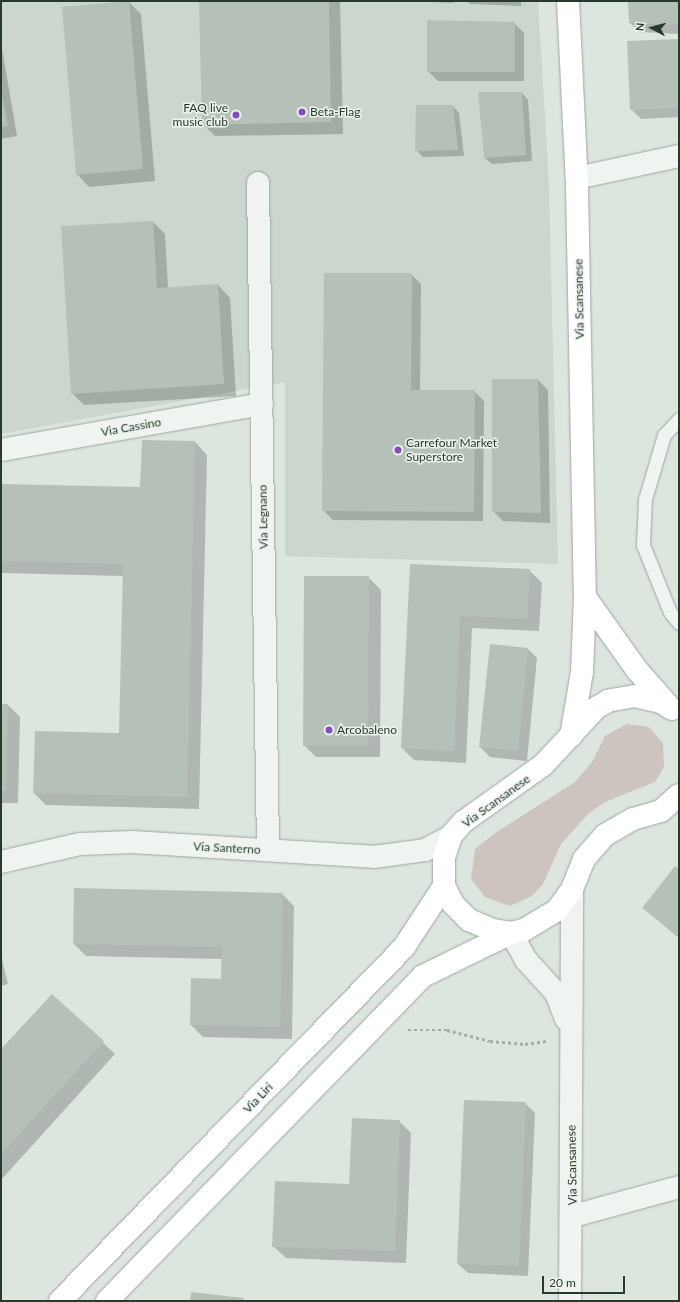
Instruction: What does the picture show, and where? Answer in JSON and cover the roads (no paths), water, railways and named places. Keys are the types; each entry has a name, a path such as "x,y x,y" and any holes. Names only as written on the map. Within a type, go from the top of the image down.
{"main road":[{"name":"Via Scansanese","path":"568,1 577,178 585,597 582,672 571,736"},
{"name":"Via Scansanese","path":"585,597 637,670 676,713"},
{"name":"Via Scansanese","path":"676,713 648,698 621,697 596,708 543,765 463,822 451,836 444,858 444,886 453,904 469,920 493,930 511,933 548,918 572,889 584,859 605,835 633,819 647,817 661,811 679,795"},
{"path":"647,817 679,815"},
{"name":"Via Liri","path":"60,1301 404,947 444,886"},
{"path":"107,1301 423,976 511,933"}],"street":[{"path":"577,178 679,156"},
{"name":"Via Legnano","path":"258,183 268,850"},
{"name":"Via Cassino","path":"1,450 262,404"},
{"name":"Via Santerno","path":"1,862 80,844 132,842 374,857 425,850 451,836"},
{"name":"Via Scansanese","path":"570,1301 573,1216 570,1033 572,889"},
{"name":"Via Scansanese","path":"511,933 526,960 556,993 570,1033"},
{"path":"573,1216 679,1187"}],"lane":[{"path":"679,419 664,435 645,499 644,545 670,612 679,623"}],"place":[{"name":"Beta-Flag","path":"302,112"},
{"name":"FAQ live music club","path":"236,115"},
{"name":"Carrefour Market Superstore","path":"398,450"},
{"name":"Arcobaleno","path":"329,730"}]}
